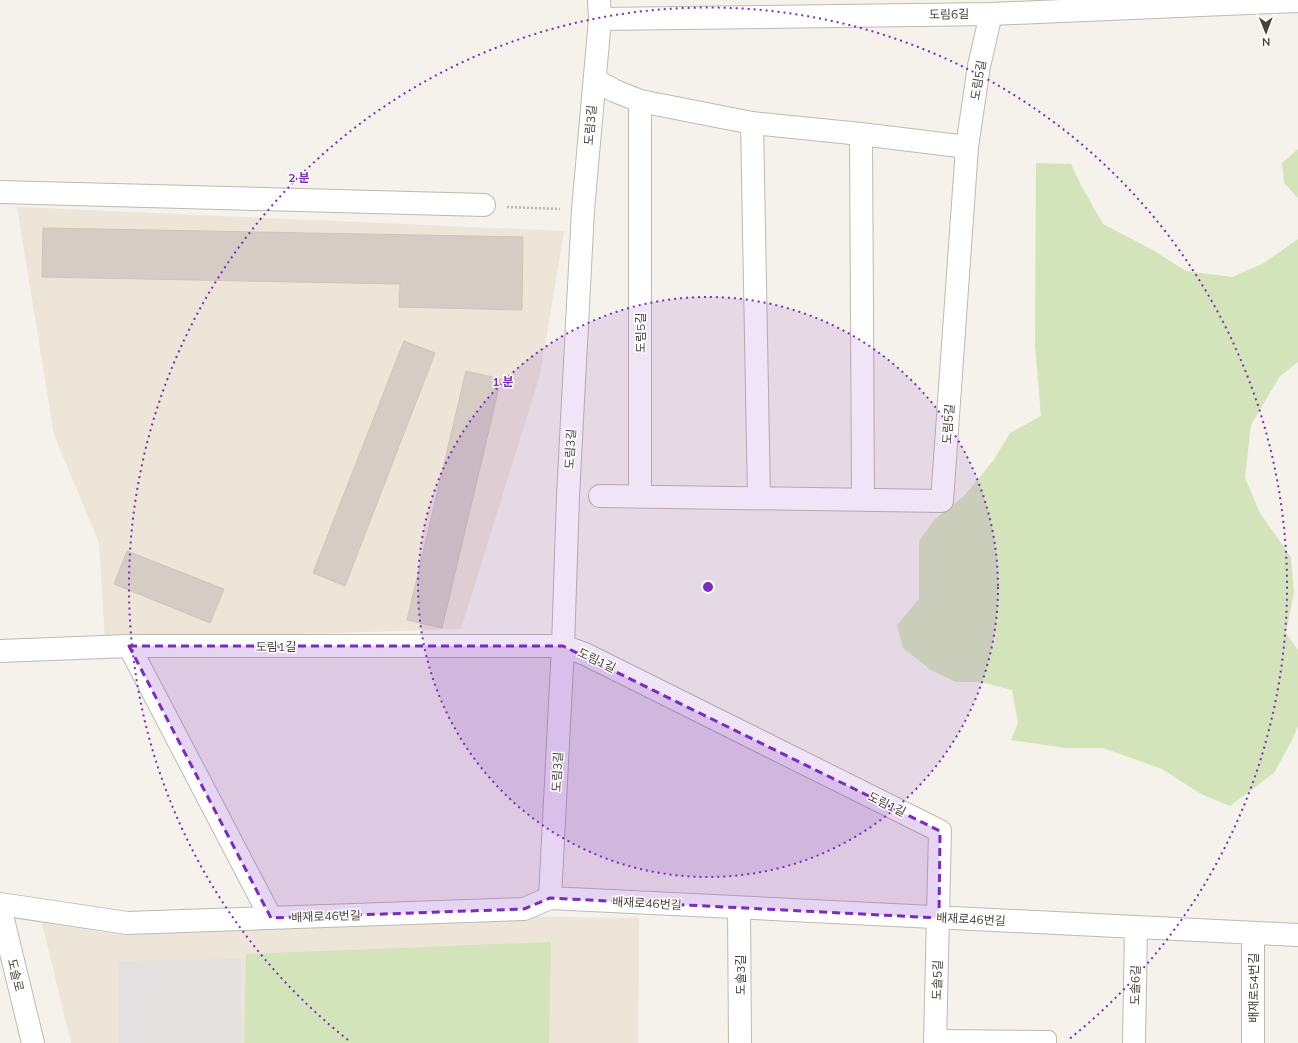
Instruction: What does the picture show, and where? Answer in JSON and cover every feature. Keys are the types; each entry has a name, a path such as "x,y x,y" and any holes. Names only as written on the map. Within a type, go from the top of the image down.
{"street":[{"name":"도림6길","path":"600,9 990,14 1298,1"},
{"name":"도림3길","path":"550,898 563,646 568,496 583,210 600,9"},
{"name":"도림5길","path":"640,101 640,496 942,501 967,147 979,66 990,14"},
{"path":"595,80 615,92 640,101 752,123 967,147"},
{"path":"752,123 759,498"},
{"path":"861,134 863,500"},
{"path":"0,192 484,206"},
{"path":"600,496 640,496"},
{"path":"129,646 271,918"},
{"name":"도림1길","path":"0,651 129,646 563,646 585,654 940,831 939,918"},
{"name":"배재로46번길","path":"0,904 127,923 524,909 550,898 1298,935"},
{"name":"도솔로","path":"0,908 33,1043"},
{"name":"도솔3길","path":"739,908 740,1043"},
{"name":"도솔5길","path":"935,1040 939,918"},
{"name":"도솔6길","path":"1134,1043 1136,928"},
{"name":"배재로54번길","path":"1253,933 1253,1043"}],"lane":[{"path":"935,1040 1049,1038 1049,1043"}],"path":[{"path":"484,206 583,210"}],"highlighted area":[{"path":"129,646 563,646 940,831 939,918 550,898 524,909 271,918"}],"shaded area":[{"path":"17,207 564,231 540,375 461,629 105,640 99,543 54,435"},
{"path":"286,913 639,918 638,1043 71,1043 42,923 117,934 141,934"},
{"path":"241,959 241,1043 119,1043 118,961"}],"green space":[{"path":"1298,149 1298,198 1284,183 1282,163"},
{"path":"1036,163 1071,164 1103,224 1151,249 1186,271 1232,277 1264,263 1298,239 1298,362 1280,376 1251,425 1245,478 1260,513 1291,557 1294,592 1286,633 1298,650 1298,726 1274,773 1230,806 1201,794 1162,769 1103,748 1065,748 1011,740 1018,723 1012,690 981,682 956,682 931,670 903,648 897,625 919,599 919,541 935,519 964,496 993,461 1010,433 1041,416 1035,346"},
{"path":"551,942 549,1043 244,1043 246,954"}],"building":[{"path":"43,228 523,237 522,310 399,307 400,284 42,277"},
{"path":"404,341 435,353 345,586 313,573"},
{"path":"466,371 501,379 442,628 407,620"},
{"path":"127,551 224,589 210,623 114,584"}]}
